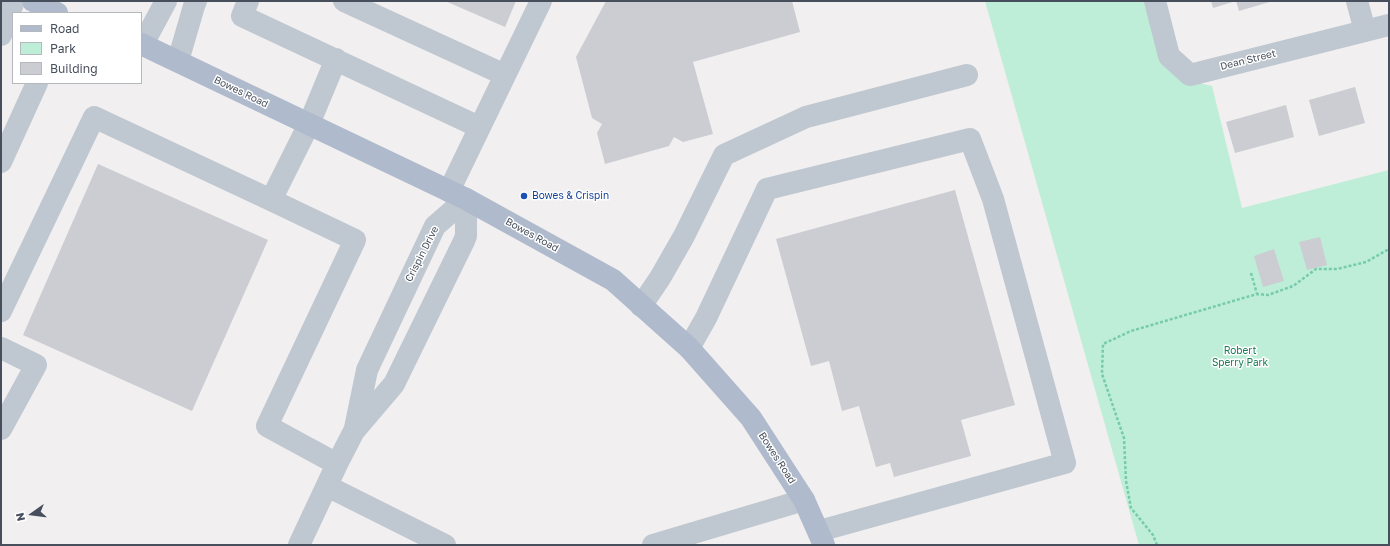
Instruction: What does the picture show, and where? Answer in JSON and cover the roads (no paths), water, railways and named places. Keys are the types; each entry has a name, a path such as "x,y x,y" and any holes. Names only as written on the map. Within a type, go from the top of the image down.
{"main road":[{"path":"33,1 55,12"},
{"name":"Bowes Road","path":"142,44 457,195 613,280 689,348 751,418 804,500 822,538"}],"street":[{"path":"1,35 14,1"},
{"path":"142,44 166,1"},
{"path":"178,61 196,1"},
{"path":"248,1 242,16 479,127"},
{"path":"344,1 505,75"},
{"path":"457,195 479,127 541,1"},
{"name":"Dean Street","path":"1155,1 1169,56 1190,75 1389,25"},
{"path":"1357,1 1365,31"},
{"path":"271,200 309,124 336,59"},
{"path":"641,306 660,278 684,236 724,155 806,117 967,75"},
{"path":"1,162 7,132 36,84"},
{"path":"1,312 94,117 355,240 267,426 337,464"},
{"path":"689,348 706,318 767,189 970,139 993,199 1065,463 822,538"},
{"name":"Crispin Drive","path":"354,432 367,370 435,226 457,195"},
{"name":"Crispin Drive","path":"299,545 337,464 354,432 394,384 464,241 466,236 457,195"},
{"path":"1,348 36,365 1,429"},
{"path":"327,486 445,545"},
{"path":"653,545 804,500"}],"place":[{"name":"Bowes & Crispin","path":"524,196"}],"park label":[{"name":"Robert Sperry Park","path":"1240,356"}]}
